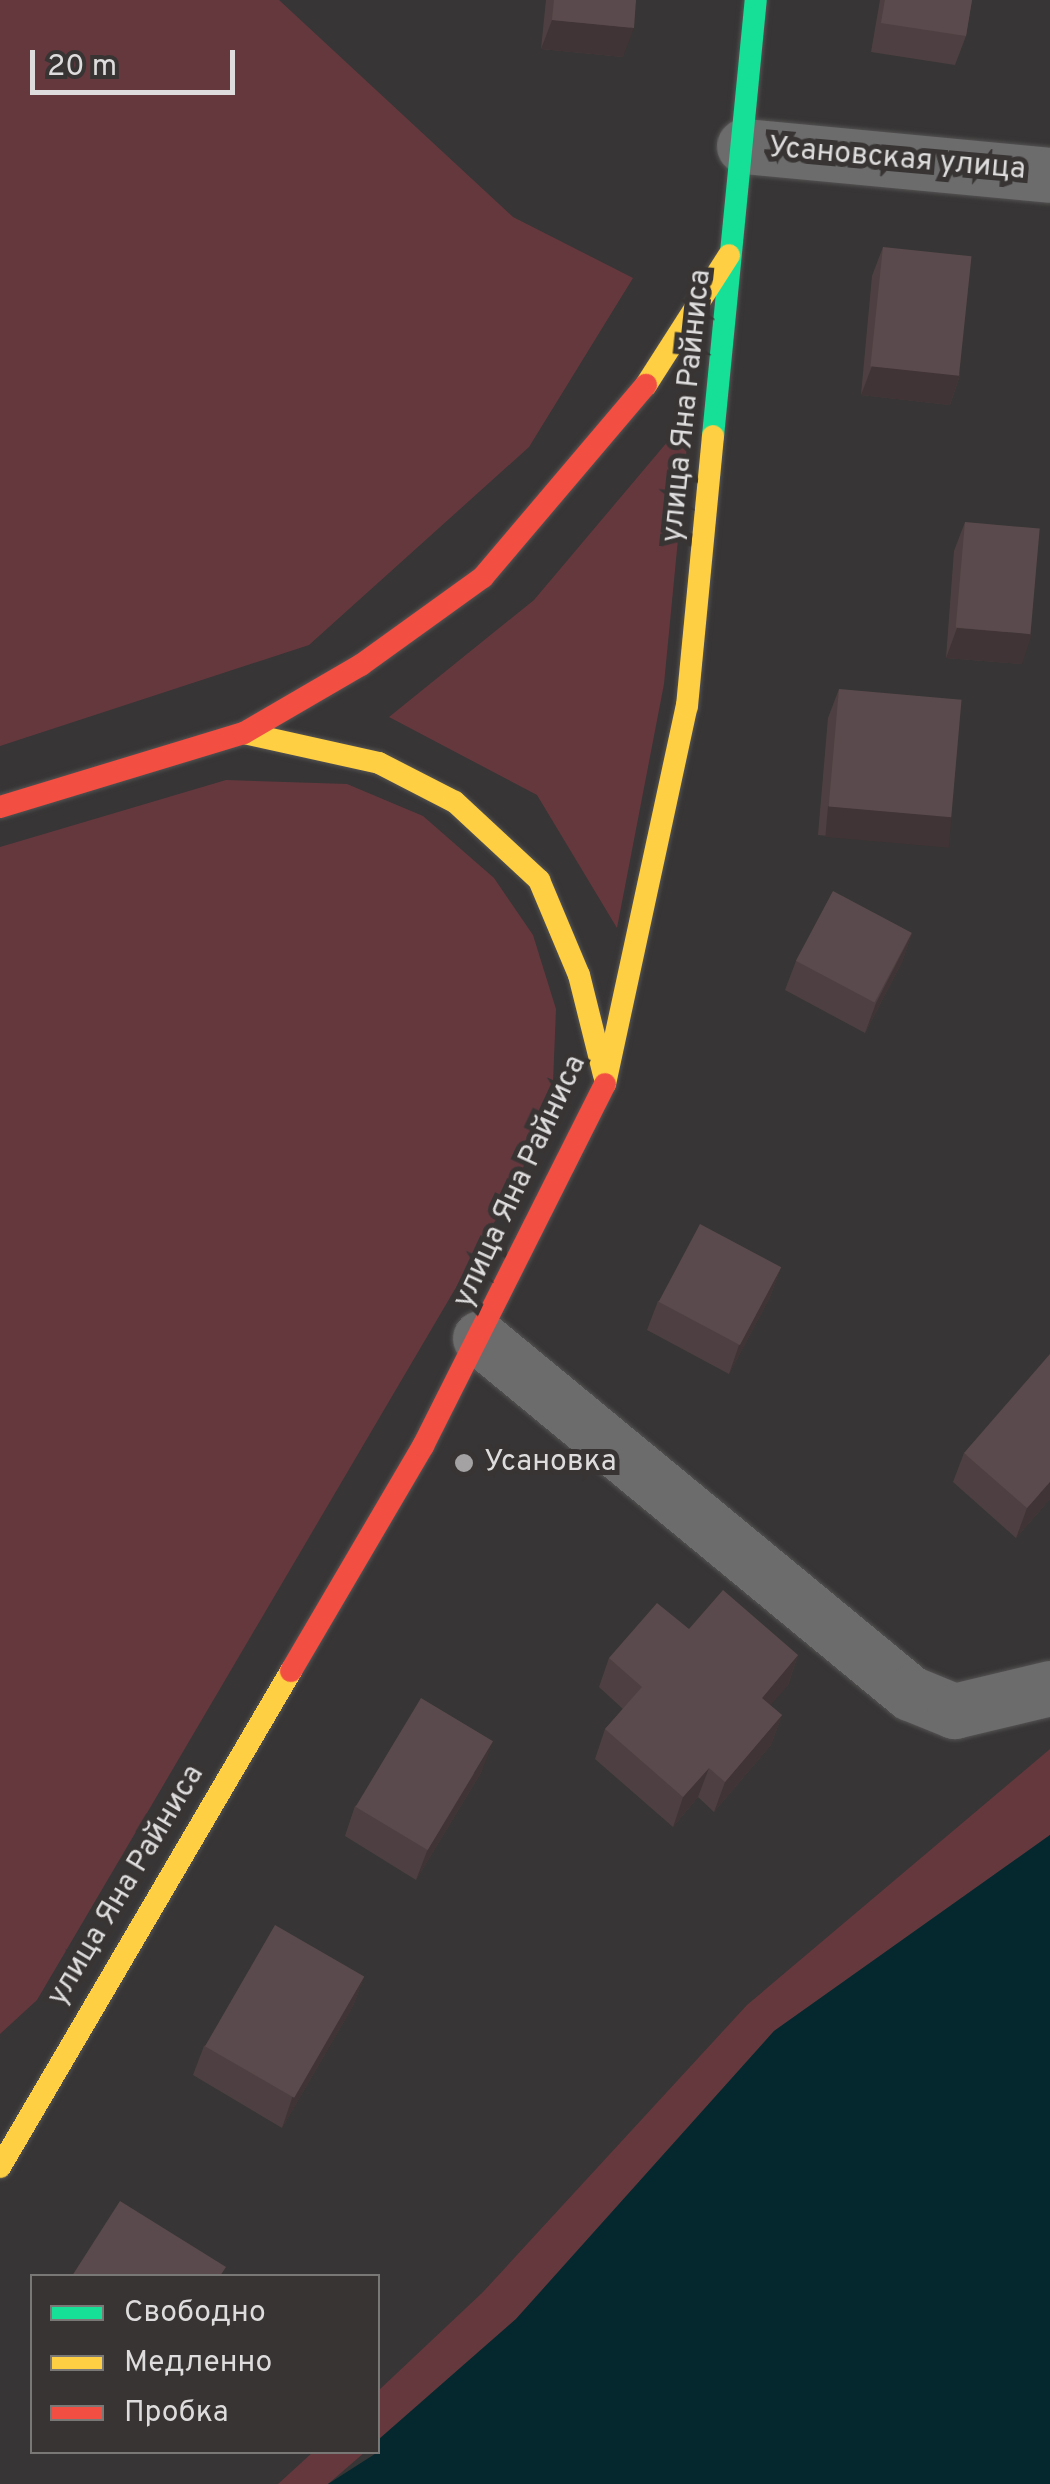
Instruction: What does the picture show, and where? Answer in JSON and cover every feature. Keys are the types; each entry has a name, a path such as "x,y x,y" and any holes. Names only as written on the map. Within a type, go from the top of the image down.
{"street":[{"name":"улица Яна Райниса","path":"0,2167 65,2048 480,1338 606,1083 687,706 756,0"},
{"name":"Усановская улица","path":"744,146 1050,175"},
{"path":"0,808 244,733 361,665 482,577 546,515 632,406 735,245"},
{"path":"244,733 379,763 455,802 538,880 579,975 606,1083"},
{"path":"480,1338 910,1693 954,1712 1050,1688"},
{"name":"улица Яна Райниса","path":"16,2082 65,2048"}],"shaded area":[{"path":"0,0 279,0 513,217 633,278 529,447 309,645 0,746"},
{"path":"690,415 664,684 617,928 537,795 389,717 534,600"},
{"path":"226,780 347,784 423,816 494,878 533,935 556,1009 553,1083 518,1182 37,2000 0,2034 0,847"},
{"path":"1050,1749 1050,1835 774,2031 516,2319 380,2438 380,2389 483,2292 747,2005"},
{"path":"311,2454 363,2454 328,2484 278,2484"}],"water":[{"path":"1050,1835 1050,2484 328,2484 380,2454 380,2438 516,2319 774,2031"}],"building":[{"path":"554,0 636,0 634,28 552,20"},
{"path":"885,0 972,0 966,36 881,23"},
{"path":"883,247 972,256 959,376 870,366"},
{"path":"965,522 1040,529 1030,634 956,628"},
{"path":"839,689 962,700 951,817 829,807"},
{"path":"833,891 912,933 874,1003 796,961"},
{"path":"700,1224 781,1267 740,1345 659,1302"},
{"path":"1050,1354 1050,1482 1027,1508 964,1453"},
{"path":"723,1590 798,1655 762,1698 782,1715 725,1782 709,1768 683,1797 605,1729 642,1687 609,1658 657,1603 689,1629"},
{"path":"421,1698 493,1741 428,1850 356,1807"},
{"path":"275,1925 364,1976 294,2098 205,2046"},
{"path":"120,2201 226,2267 221,2274 73,2274"}],"traffic: fast":[{"path":"713,436 756,0"}],"traffic: slow":[{"path":"646,385 729,255"},
{"path":"605,1084 687,706 713,436"},
{"path":"244,733 379,763 455,802 539,880 579,975 604,1075"},
{"path":"0,2167 291,1671"}],"traffic: jam":[{"path":"0,807 244,733 361,665 483,577 646,385"},
{"path":"291,1671 423,1446 605,1084"}],"place":[{"name":"Усановка","path":"464,1463"}]}
